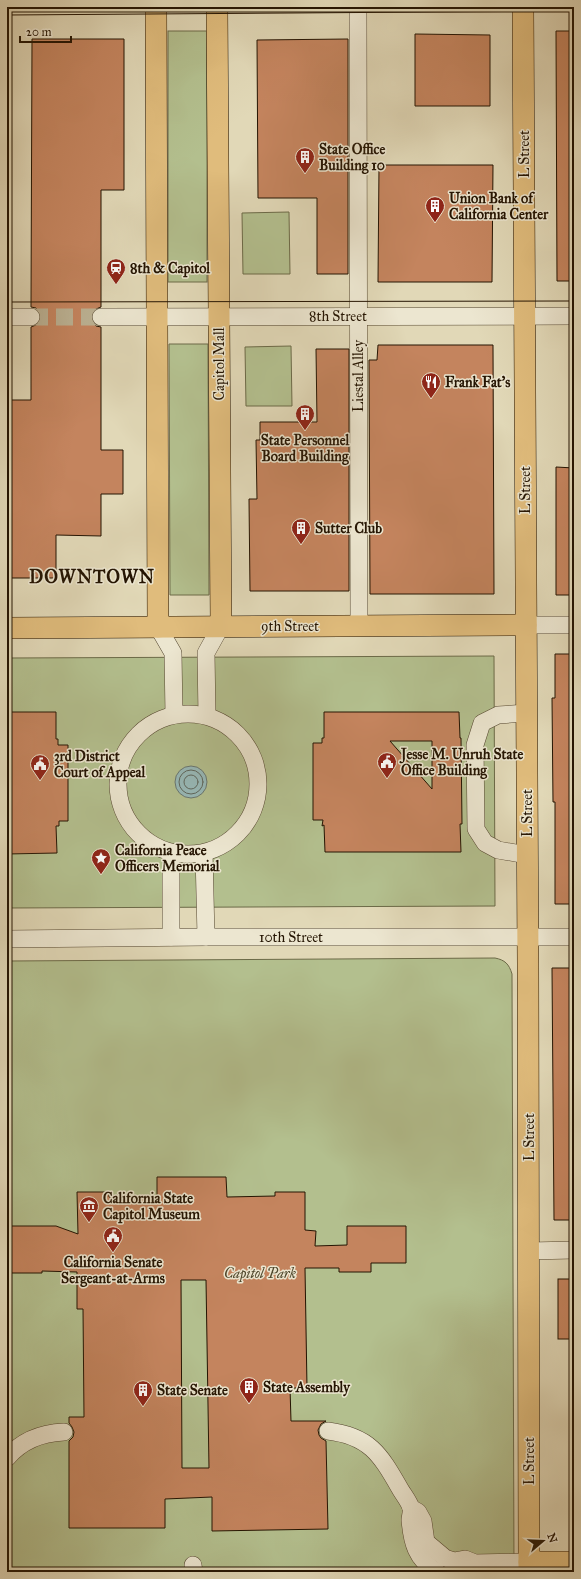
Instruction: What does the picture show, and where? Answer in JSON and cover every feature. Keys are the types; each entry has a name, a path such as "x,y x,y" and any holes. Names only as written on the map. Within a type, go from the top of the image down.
{"main road":[{"path":"156,7 158,627"},
{"name":"Capitol Mall","path":"217,7 221,626"},
{"name":"L Street","path":"523,7 528,938 529,1567"},
{"name":"9th Street","path":"7,628 526,625"},
{"path":"529,1567 574,1562"}],"street":[{"name":"Liestal Alley","path":"358,7 358,626"},
{"name":"8th Street","path":"101,317 574,316"},
{"path":"7,317 31,317"},
{"name":"9th Street","path":"526,625 574,625"},
{"name":"Capitol Mall","path":"207,716 206,653 221,626"},
{"path":"158,627 173,653 174,715"},
{"path":"527,713 498,715 482,722 475,745 476,829 485,843 498,850 527,855"},
{"path":"190,714 207,716 226,725 242,739 254,760 258,782 254,808 242,829 224,845 204,853 189,855 172,854 153,845 143,838 128,819 119,797 118,782 122,760 134,739 150,725 174,715 190,714"},
{"path":"204,853 206,937"},
{"path":"171,938 172,854"},
{"name":"10th Street","path":"7,939 206,937 574,937"},
{"path":"529,1251 572,1249"},
{"path":"328,1431 346,1434 356,1438 377,1452 411,1508 418,1512 423,1521 426,1542 445,1558 465,1565 529,1567"},
{"path":"7,1458 20,1445 35,1437 44,1434 64,1432"},
{"path":"411,1508 410,1520 415,1548 419,1556 437,1572"}],"green space":[{"path":"168,31 207,31 207,282 168,282"},
{"path":"289,212 290,274 243,274 242,213"},
{"path":"169,344 208,344 209,595 170,595"},
{"path":"291,346 292,406 246,406 245,347"},
{"path":"494,656 495,906 7,908 7,658"},
{"name":"Capitol Park","path":"495,958 506,963 512,974 514,1572 7,1572 7,961"}],"water":[{"path":"191,766 200,769 204,773 207,782 204,791 200,795 191,798 182,795 178,791 175,782 178,773 182,769"}],"building":[{"path":"556,31 574,31 574,281 557,281"},
{"path":"415,34 490,35 490,106 415,106"},
{"path":"32,39 124,39 124,190 101,190 101,307 92,312 91,317 96,326 101,327 101,450 123,450 123,494 101,494 101,536 56,535 56,578 7,578 7,400 31,400 31,327 40,322 41,317 36,308 31,307"},
{"name":"State Office Building 10","path":"348,39 348,274 317,274 317,198 258,198 257,40"},
{"name":"Union Bank of California Center","path":"379,165 493,165 492,282 378,282"},
{"path":"378,345 493,345 494,594 370,594 369,360 377,360"},
{"path":"316,349 349,349 349,591 250,591 249,499 257,499 256,440 260,440 260,422 317,422"},
{"path":"556,467 574,468 574,595 556,595"},
{"path":"555,654 574,654 574,904 555,904 555,802 553,802 552,698 555,698"},
{"path":"7,712 56,712 56,739 58,739 58,745 68,745 68,821 59,821 59,826 56,826 57,853 7,854"},
{"name":"Jesse M. Unruh State Office Building","path":"324,712 459,712 461,738 461,852 325,852 324,825 322,826 323,820 313,820 313,743 322,743 322,738 324,738","holes":["390,741 432,741 432,789"]},
{"path":"552,968 574,968 574,1220 554,1220"},
{"path":"157,1177 226,1177 227,1197 275,1196 275,1192 305,1192 305,1230 316,1231 315,1246 347,1245 347,1226 406,1226 406,1263 371,1263 371,1272 339,1272 339,1268 305,1268 307,1388 290,1388 291,1421 326,1421 321,1424 318,1430 321,1438 326,1441 328,1529 212,1531 212,1497 165,1499 165,1528 69,1528 69,1441 73,1437 74,1432 69,1423 69,1417 84,1417 83,1309 77,1309 77,1272 42,1271 42,1273 11,1273 10,1265 7,1265 7,1226 56,1226 78,1234 77,1192 109,1192 109,1197 157,1197","holes":["181,1280 206,1280 209,1468 182,1468"]},
{"path":"558,1279 574,1279 574,1339 558,1339"}],"tunnel":[{"path":"31,317 101,317"}],"tram line":[{"path":"7,15 574,11"},
{"path":"7,302 574,301"}],"place":[{"name":"State Office Building 10","path":"305,174"},
{"name":"Union Bank of California Center","path":"435,223"},
{"name":"8th & Capitol","path":"116,285"},
{"name":"Frank Fat's","path":"431,399"},
{"name":"State Personnel Board Building","path":"305,431"},
{"name":"Sutter Club","path":"301,545"},
{"name":"Jesse M. Unruh State Office Building","path":"387,779"},
{"name":"3rd District Court of Appeal","path":"40,781"},
{"name":"California Peace Officers Memorial","path":"101,875"},
{"name":"California State Capitol Museum","path":"89,1223"},
{"name":"California Senate Sergeant-at-Arms","path":"113,1253"},
{"name":"State Assembly","path":"249,1404"},
{"name":"State Senate","path":"143,1407"}],"district":[{"name":"DOWNTOWN","path":"92,577"}]}
